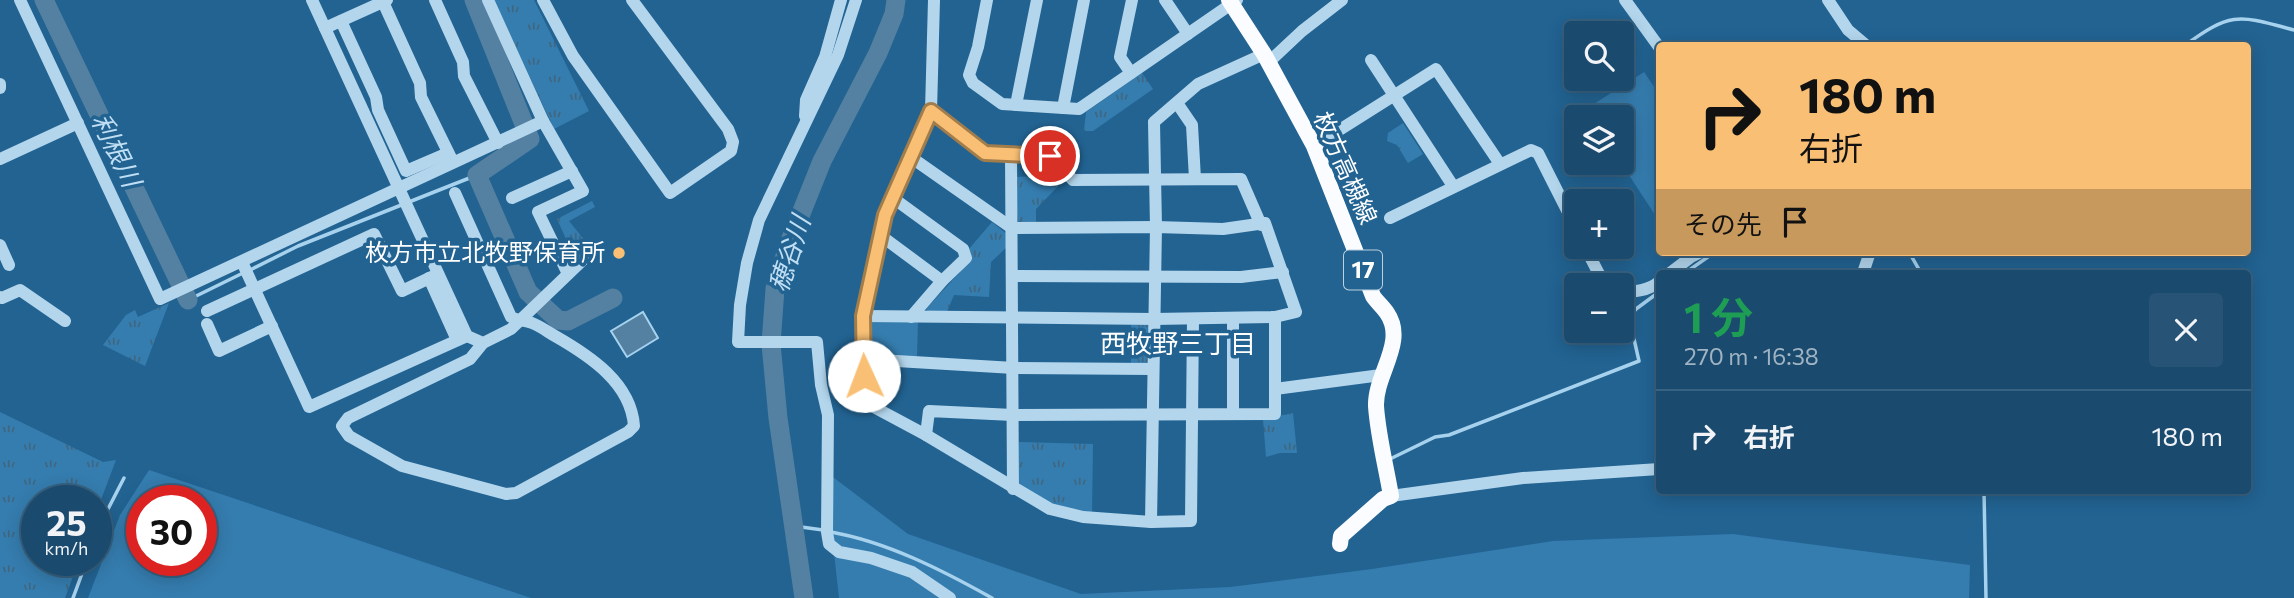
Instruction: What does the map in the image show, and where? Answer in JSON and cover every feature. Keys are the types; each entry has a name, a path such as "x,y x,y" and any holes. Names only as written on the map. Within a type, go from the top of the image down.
{"main road":[{"name":"枚方高槻線","path":"1233,1 1314,146 1373,296 1388,313 1394,327 1394,339 1381,375 1376,403 1391,496"},
{"path":"1340,544 1341,536 1383,499 1391,496"}],"street":[{"path":"20,0 160,299 399,190 451,158"},
{"path":"435,0 463,62 464,76 498,143"},
{"path":"488,0 543,121 583,191 538,212"},
{"path":"543,0 572,56 670,193 731,151 733,142 728,129 632,0"},
{"path":"805,123 806,100 825,57 841,0"},
{"path":"856,0 838,55 759,220 747,263 740,305 738,342 817,342 821,385 828,415 829,544 839,552 871,558 912,572 950,598"},
{"path":"934,0 931,111 885,215 863,316 865,393 870,405 1050,509 1083,517 1151,522 1191,521 1193,319"},
{"path":"987,0 978,47 969,75 973,83 1002,104 1079,109 1233,1"},
{"path":"1016,105 1037,0"},
{"path":"1063,108 1084,0"},
{"path":"1131,73 1120,57 1132,0"},
{"path":"1165,0 1188,34"},
{"path":"1151,522 1156,227 1154,122 1198,84 1267,58 1342,0"},
{"path":"1625,0 1656,43"},
{"path":"1828,0 1848,30 1862,42"},
{"path":"324,28 385,1 420,83 421,97 451,158"},
{"path":"317,2 324,28 399,190 462,338"},
{"path":"341,21 406,171 498,143 543,121"},
{"path":"1371,60 1454,186"},
{"path":"1314,146 1436,69 1500,164"},
{"path":"1177,103 1192,125 1195,179"},
{"path":"931,111 985,153 1050,156 1073,180 1241,179 1261,225"},
{"path":"0,159 78,123"},
{"path":"1390,218 1531,150 1538,153 1564,204"},
{"path":"1011,154 1013,489"},
{"path":"863,316 1193,319 1275,317 1296,312 1265,223 1223,229 1012,228 912,158"},
{"path":"512,198 572,171"},
{"path":"527,191 568,274"},
{"path":"455,193 512,317 519,321 531,323 582,351 599,364 615,382 633,414 634,426 628,432 516,494 461,483 402,466 349,436 342,426 348,418 470,359 483,343 511,329 519,321 568,274 586,258"},
{"path":"893,198 963,249 966,258 911,317"},
{"path":"272,326 219,351 207,318 254,289 374,234 402,291 434,276"},
{"path":"880,235 942,281"},
{"path":"0,245 9,265"},
{"path":"1674,270 1693,256"},
{"path":"242,262 309,407 462,338 483,343"},
{"path":"1012,276 1241,276 1283,272"},
{"path":"1634,291 1656,284"},
{"path":"0,297 20,290 65,321"},
{"path":"926,435 929,411 1013,415 1275,414 1275,317"},
{"path":"1233,318 1233,414"},
{"path":"863,359 1014,368 1153,369"},
{"path":"1275,389 1381,375"},
{"path":"1391,496 1523,478 1656,469"}],"green space":[{"path":"494,0 534,0 589,111 554,129"},
{"path":"1644,72 1656,90 1656,216 1629,175 1634,175 1634,105 1592,105 1614,91 1634,91 1634,78"},
{"path":"1142,73 1153,89 1093,131 1084,131 1086,112"},
{"path":"1403,123 1423,154 1408,163 1397,145 1387,141 1388,133"},
{"path":"1051,163 1066,178 1036,209 1036,223 1019,223 1016,217 1015,177 1037,176"},
{"path":"592,201 595,207 569,221 586,242 587,254 576,261 557,219"},
{"path":"992,222 1008,235 1008,246 991,262 989,297 954,295 946,314 932,315 926,309 972,259 969,249"},
{"path":"169,303 145,366 103,345 126,315 135,310 138,317"},
{"path":"869,319 918,320 917,358 868,356"},
{"path":"1131,325 1149,325 1148,367 1131,367"},
{"path":"0,412 103,462 116,460 107,485 21,485 21,576 73,576 65,598 0,598"},
{"path":"1293,413 1297,453 1280,453 1266,457 1263,419"},
{"path":"1019,442 1093,444 1092,513 1052,506 1019,488"},
{"path":"149,470 194,485 139,485"},
{"path":"825,471 908,534 1081,594 1230,587 1372,569 1553,541 1733,534 1970,565 1969,598 839,598"},
{"path":"217,493 531,598 88,598 96,576 112,576 112,536 126,506 126,576 217,576"}],"shaded area":[{"path":"643,312 658,338 627,357 611,331"}],"waterway":[{"name":"利根川","path":"44,0 188,300"},
{"path":"474,0 530,139 477,175 528,292 558,320 568,321 613,298"},
{"name":"穂谷川","path":"804,598 778,418 771,344 775,289 788,246 822,161 878,53 894,14 896,0"},
{"path":"2190,42 2214,27 2236,19 2260,21 2294,30"},
{"path":"250,270 298,246 477,175"},
{"path":"1689,270 1709,256"},
{"path":"1911,256 1919,270"},
{"path":"188,300 243,273"},
{"path":"1390,459 1435,437 1449,435 1639,361 1629,317 1656,294"},
{"path":"112,501 124,478"},
{"path":"1984,494 1986,598"},
{"path":"794,526 823,530"},
{"path":"831,532 914,558 992,598"},
{"path":"73,598 81,576"}],"place":[{"name":"枚方市立北牧野保育所","path":"619,253"}],"district":[{"name":"西牧野三丁目","path":"1178,344"}],"route":[{"path":"864,376 863,316 885,215 931,111 985,153 1050,156"}]}
